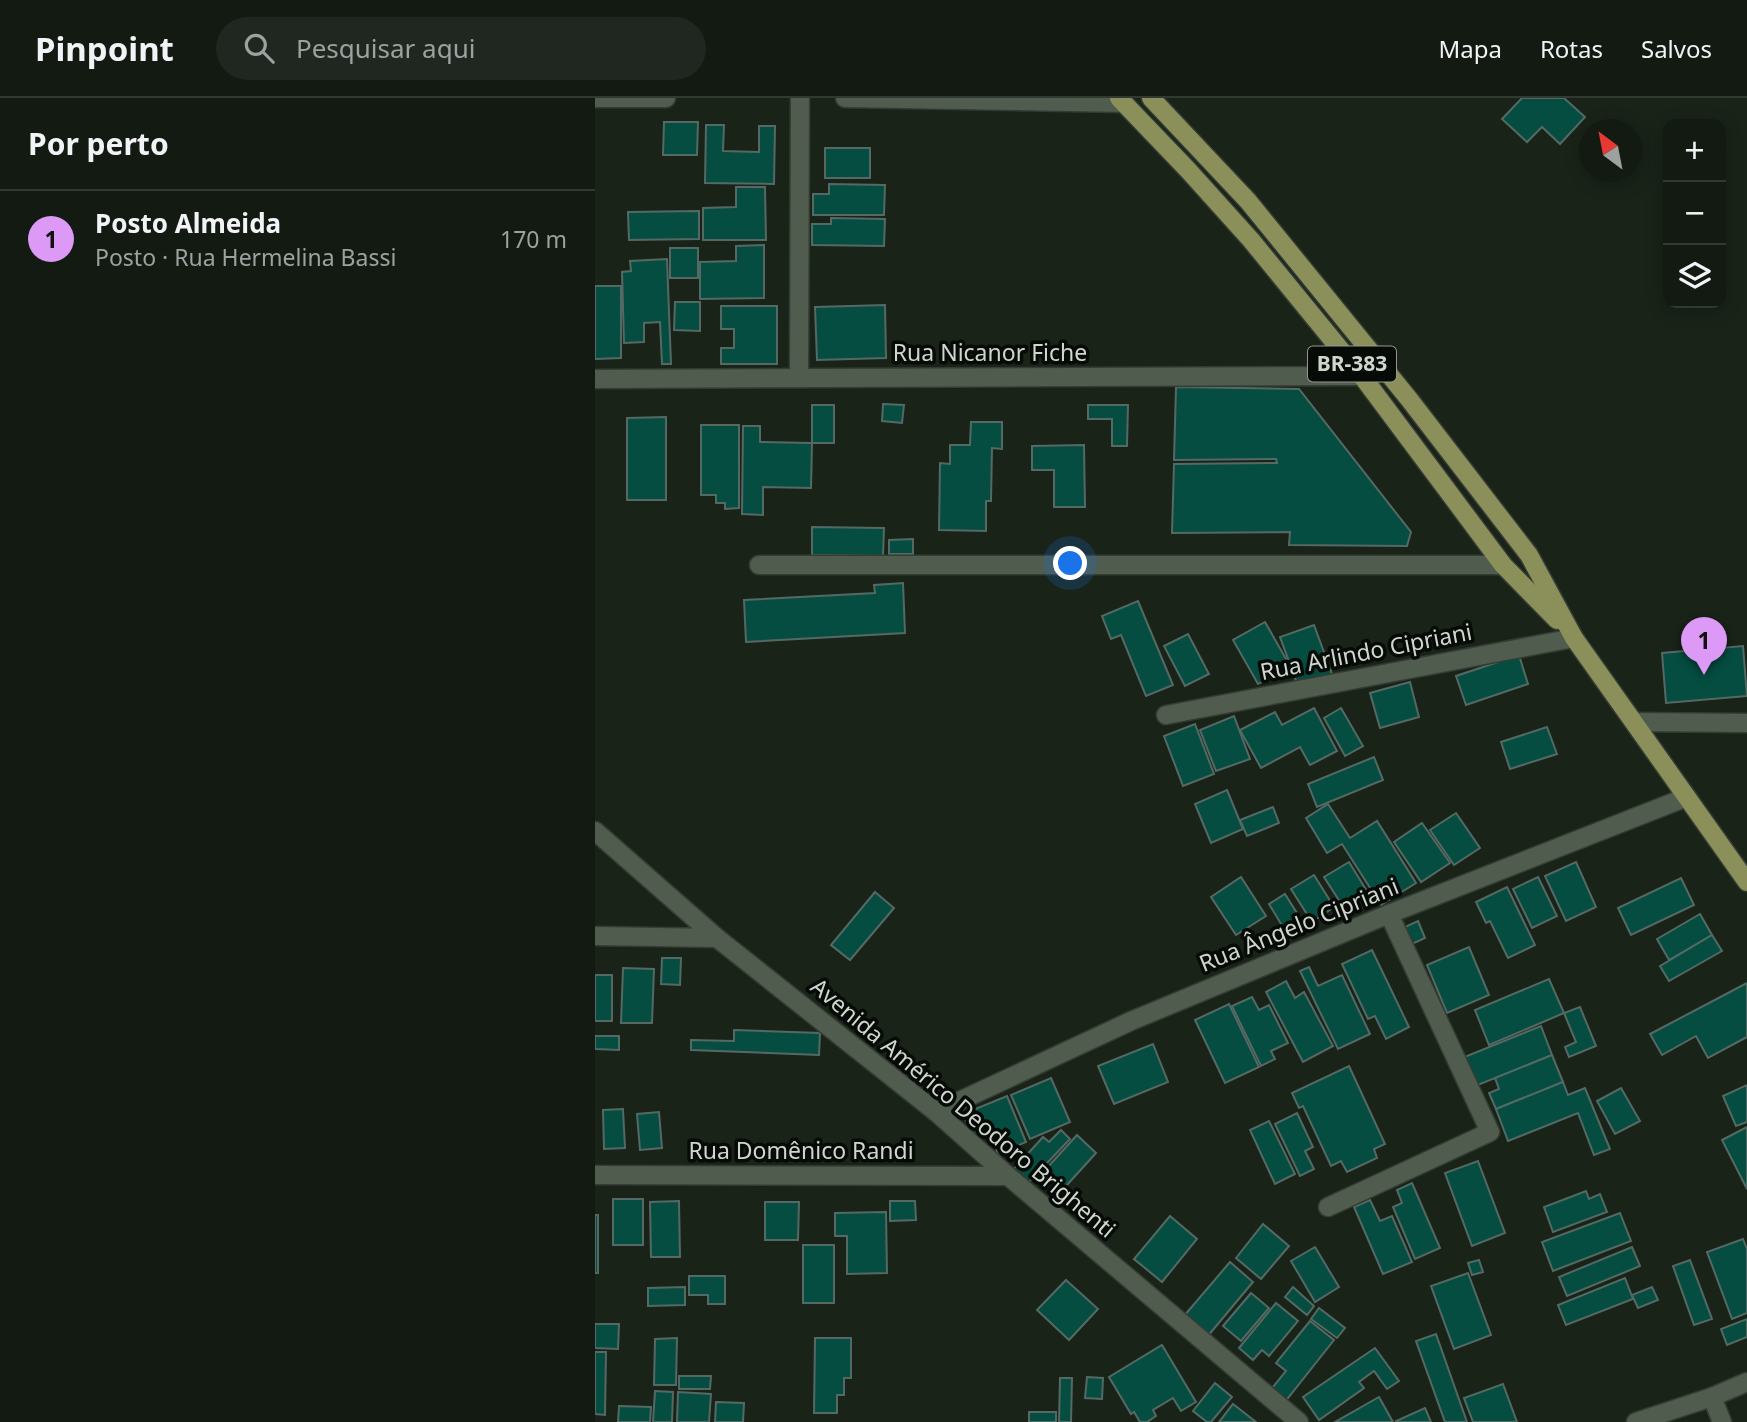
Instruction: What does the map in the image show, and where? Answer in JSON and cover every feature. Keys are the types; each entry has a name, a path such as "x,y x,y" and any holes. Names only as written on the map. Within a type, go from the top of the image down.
{"main road":[{"name":"BR-383","path":"1151,98 1248,201 1379,362 1529,555 1574,638 1747,882"},
{"name":"BR-383","path":"1122,100 1251,240 1362,376 1503,565 1574,638"}],"street":[{"path":"595,98 666,98"},
{"path":"799,379 800,98"},
{"path":"845,98 1122,100"},
{"path":"1362,376 1379,362"},
{"name":"Rua Nicanor Fiche","path":"595,379 1362,376"},
{"path":"759,565 1503,565"},
{"name":"Rua Arlindo Cipriani","path":"1166,715 1574,638"},
{"path":"1634,722 1747,723"},
{"name":"Rua Ângelo Cipriani","path":"936,1112 1131,1021 1389,914 1687,797"},
{"name":"Avenida Américo Deodoro Brighenti","path":"595,831 717,938 936,1112 1299,1422"},
{"path":"1328,1207 1490,1132 1389,914"},
{"path":"595,936 717,938"},
{"name":"Rua Domênico Randi","path":"595,1175 1008,1175"},
{"path":"1636,1422 1712,1397 1747,1382"},
{"path":"1712,1397 1722,1422"}],"building":[{"path":"1522,98 1564,98 1585,117 1579,119 1579,123 1560,144 1542,127 1527,142 1502,119"},
{"path":"664,122 698,122 697,155 663,155"},
{"path":"706,125 724,125 723,151 759,152 759,126 775,126 774,184 705,183"},
{"path":"825,148 870,148 870,178 825,178"},
{"path":"829,184 885,185 884,215 813,215 813,194 829,194"},
{"path":"736,187 765,187 766,240 703,240 703,208 736,207"},
{"path":"699,211 699,239 629,240 628,212"},
{"path":"831,218 885,219 884,246 812,245 812,224 831,224"},
{"path":"764,245 764,298 700,299 700,262 736,261 736,246"},
{"path":"670,248 698,248 698,278 670,278"},
{"path":"667,259 671,364 662,364 660,322 644,323 644,342 624,343 622,272 631,271 630,261"},
{"path":"595,286 621,286 621,358 595,359"},
{"path":"675,302 700,302 700,331 674,330"},
{"path":"885,305 886,358 817,360 815,307"},
{"path":"721,306 777,306 777,364 721,364 721,348 734,348 734,329 721,329"},
{"path":"1176,387 1299,389 1411,532 1407,546 1289,545 1290,532 1172,533 1174,464 1277,463 1276,459 1174,460"},
{"path":"883,404 904,405 902,423 882,421"},
{"path":"812,405 834,405 834,443 812,443"},
{"path":"1088,405 1128,405 1127,446 1112,446 1112,419 1088,419"},
{"path":"666,417 666,500 627,500 627,418"},
{"path":"971,422 1002,422 1002,449 992,448 991,501 986,501 986,531 939,530 940,463 950,464 950,445 970,445"},
{"path":"701,425 739,425 739,508 725,509 725,503 716,503 716,495 701,495"},
{"path":"743,426 760,426 760,442 812,443 811,488 763,487 763,515 742,514"},
{"path":"1084,445 1085,507 1054,507 1054,470 1032,470 1032,446"},
{"path":"812,527 884,528 883,556 812,555"},
{"path":"913,539 913,554 889,554 889,540"},
{"path":"903,583 905,633 746,642 744,600 875,593 874,585"},
{"path":"1138,601 1173,685 1146,696 1121,635 1111,639 1102,616"},
{"path":"1265,622 1290,666 1258,684 1233,640"},
{"path":"1314,625 1332,674 1298,686 1280,637"},
{"path":"1188,634 1209,674 1185,686 1164,646"},
{"path":"1743,646 1747,696 1666,703 1662,653"},
{"path":"1519,655 1528,684 1466,705 1456,676"},
{"path":"1410,682 1419,717 1380,728 1370,693"},
{"path":"1314,708 1337,751 1310,765 1300,747 1261,768 1240,730 1275,712 1282,725"},
{"path":"1341,708 1363,746 1345,756 1324,718"},
{"path":"1234,716 1250,759 1216,771 1200,730"},
{"path":"1195,724 1214,774 1183,786 1164,736"},
{"path":"1547,727 1557,754 1510,769 1501,742"},
{"path":"1374,757 1383,780 1317,807 1308,784"},
{"path":"1227,790 1243,829 1211,843 1195,804"},
{"path":"1328,804 1350,838 1377,821 1416,883 1381,905 1342,844 1327,853 1306,818"},
{"path":"1273,807 1279,823 1247,836 1240,820"},
{"path":"1456,813 1480,848 1454,865 1430,830"},
{"path":"1422,823 1450,863 1421,882 1394,842"},
{"path":"1349,862 1373,901 1349,916 1324,877"},
{"path":"1576,862 1596,907 1566,921 1545,876"},
{"path":"1314,875 1334,907 1312,922 1291,889"},
{"path":"1241,877 1266,916 1236,935 1211,897"},
{"path":"1538,877 1557,916 1532,928 1513,889"},
{"path":"1681,878 1694,905 1631,935 1618,908"},
{"path":"1507,887 1535,945 1508,958 1490,921 1486,923 1476,902"},
{"path":"875,892 894,908 850,960 831,945"},
{"path":"1285,894 1307,929 1290,939 1269,904"},
{"path":"1700,914 1712,935 1669,960 1657,939"},
{"path":"1418,921 1425,938 1412,944 1405,927"},
{"path":"1712,935 1722,951 1669,981 1660,966"},
{"path":"1469,947 1489,995 1447,1013 1427,965"},
{"path":"1372,950 1409,1027 1386,1039 1375,1016 1368,1019 1342,964"},
{"path":"662,958 681,958 680,985 661,984"},
{"path":"1309,967 1318,986 1342,975 1370,1034 1338,1049 1300,971"},
{"path":"623,968 654,969 652,1023 621,1023"},
{"path":"595,975 612,975 612,1021 595,1021"},
{"path":"1549,979 1564,1013 1489,1045 1475,1010"},
{"path":"1286,981 1295,998 1304,992 1333,1046 1303,1062 1266,992"},
{"path":"1747,983 1747,1037 1708,1058 1696,1036 1662,1055 1650,1034"},
{"path":"1252,997 1259,1010 1269,1005 1288,1043 1271,1051 1275,1059 1261,1066 1232,1006"},
{"path":"1229,1004 1259,1067 1225,1083 1195,1020"},
{"path":"1580,1007 1596,1046 1569,1057 1565,1047 1576,1042 1564,1013"},
{"path":"1541,1026 1552,1055 1473,1087 1462,1058"},
{"path":"734,1030 820,1033 819,1055 691,1050 691,1040 734,1041"},
{"path":"595,1036 619,1036 619,1050 595,1049"},
{"path":"1153,1044 1168,1082 1114,1104 1098,1066"},
{"path":"1552,1055 1563,1082 1496,1109 1489,1093 1499,1089 1495,1078"},
{"path":"1349,1066 1385,1144 1374,1149 1377,1158 1347,1172 1341,1161 1331,1166 1303,1106 1299,1108 1292,1093"},
{"path":"1051,1078 1070,1122 1030,1139 1011,1095"},
{"path":"1563,1082 1568,1095 1585,1088 1610,1149 1594,1155 1578,1113 1508,1141 1496,1109"},
{"path":"1747,1085 1747,1122 1736,1126 1723,1096"},
{"path":"1621,1088 1640,1121 1615,1134 1597,1101"},
{"path":"1007,1096 1026,1142 998,1154 989,1132 973,1139 963,1114"},
{"path":"623,1109 625,1148 604,1149 603,1110"},
{"path":"659,1112 662,1148 640,1150 637,1114"},
{"path":"1297,1113 1313,1147 1305,1151 1314,1169 1300,1176 1275,1124"},
{"path":"1269,1121 1295,1174 1275,1184 1250,1130"},
{"path":"1747,1127 1747,1189 1722,1140"},
{"path":"1061,1130 1070,1139 1029,1182 1014,1169 1043,1137 1049,1142"},
{"path":"1077,1135 1096,1153 1066,1186 1046,1169"},
{"path":"1478,1161 1505,1233 1472,1246 1445,1173"},
{"path":"1412,1183 1440,1248 1415,1259 1393,1207 1402,1203 1397,1190"},
{"path":"1586,1191 1589,1199 1600,1194 1607,1212 1553,1232 1544,1207"},
{"path":"613,1199 643,1199 643,1245 613,1245"},
{"path":"1370,1200 1380,1221 1392,1216 1412,1262 1383,1274 1354,1207"},
{"path":"679,1201 680,1257 651,1257 650,1202"},
{"path":"890,1201 915,1201 916,1220 890,1221"},
{"path":"765,1202 799,1202 798,1240 765,1240"},
{"path":"886,1212 887,1273 847,1274 847,1236 835,1236 835,1213"},
{"path":"1620,1213 1631,1241 1553,1271 1542,1242"},
{"path":"595,1215 598,1215 598,1273 595,1273"},
{"path":"1170,1216 1197,1239 1162,1282 1134,1259"},
{"path":"1263,1224 1289,1246 1261,1279 1236,1258"},
{"path":"1743,1239 1747,1249 1747,1313 1732,1319 1707,1252"},
{"path":"803,1245 834,1245 834,1303 803,1303"},
{"path":"1315,1247 1339,1287 1315,1302 1291,1261"},
{"path":"1632,1247 1640,1266 1567,1296 1559,1277"},
{"path":"1479,1260 1483,1272 1472,1275 1468,1263"},
{"path":"1690,1260 1712,1319 1694,1325 1673,1266"},
{"path":"1230,1262 1253,1282 1207,1337 1184,1316"},
{"path":"1468,1273 1491,1335 1454,1349 1431,1286"},
{"path":"689,1276 725,1276 725,1304 708,1304 708,1295 689,1295"},
{"path":"1625,1278 1633,1299 1566,1325 1558,1305"},
{"path":"1066,1280 1098,1309 1069,1340 1037,1310"},
{"path":"685,1287 685,1305 648,1306 648,1288"},
{"path":"1293,1287 1314,1306 1307,1315 1285,1297"},
{"path":"1652,1287 1658,1300 1638,1308 1632,1295"},
{"path":"1251,1293 1269,1308 1241,1341 1223,1326"},
{"path":"1276,1303 1298,1321 1269,1356 1262,1350 1253,1360 1239,1348"},
{"path":"1319,1308 1345,1328 1337,1338 1311,1319"},
{"path":"1747,1319 1747,1337 1727,1345 1721,1329"},
{"path":"1310,1321 1334,1340 1284,1403 1269,1392 1286,1371 1276,1363"},
{"path":"595,1324 619,1324 618,1349 595,1348"},
{"path":"1436,1334 1467,1422 1445,1422 1416,1341"},
{"path":"677,1338 676,1385 654,1385 655,1339"},
{"path":"815,1338 851,1338 851,1378 844,1378 844,1395 837,1395 837,1413 814,1413"},
{"path":"1162,1345 1196,1402 1181,1411 1173,1398 1153,1410 1156,1416 1147,1422 1140,1422 1134,1412 1131,1414 1109,1377"},
{"path":"1375,1348 1399,1381 1387,1389 1374,1371 1359,1382 1364,1388 1319,1420 1303,1397"},
{"path":"595,1352 606,1352 605,1415 595,1414"},
{"path":"679,1376 711,1376 710,1389 679,1389"},
{"path":"1087,1377 1103,1378 1102,1399 1085,1398"},
{"path":"1060,1378 1072,1378 1071,1422 1059,1422"},
{"path":"1215,1383 1232,1397 1211,1422 1207,1422 1193,1411"},
{"path":"1503,1384 1517,1422 1473,1422 1464,1398"},
{"path":"655,1391 673,1392 672,1422 653,1422"},
{"path":"678,1392 711,1394 709,1422 677,1422"},
{"path":"1379,1397 1393,1422 1335,1422"},
{"path":"716,1402 744,1403 743,1422 715,1422"},
{"path":"1233,1404 1256,1422 1219,1422"},
{"path":"619,1406 651,1407 650,1422 618,1422"},
{"path":"1425,1408 1431,1422 1396,1421"},
{"path":"1029,1412 1056,1412 1056,1422 1029,1422"}],"place":[{"name":"Posto Almeida","path":"1704,675"}]}
